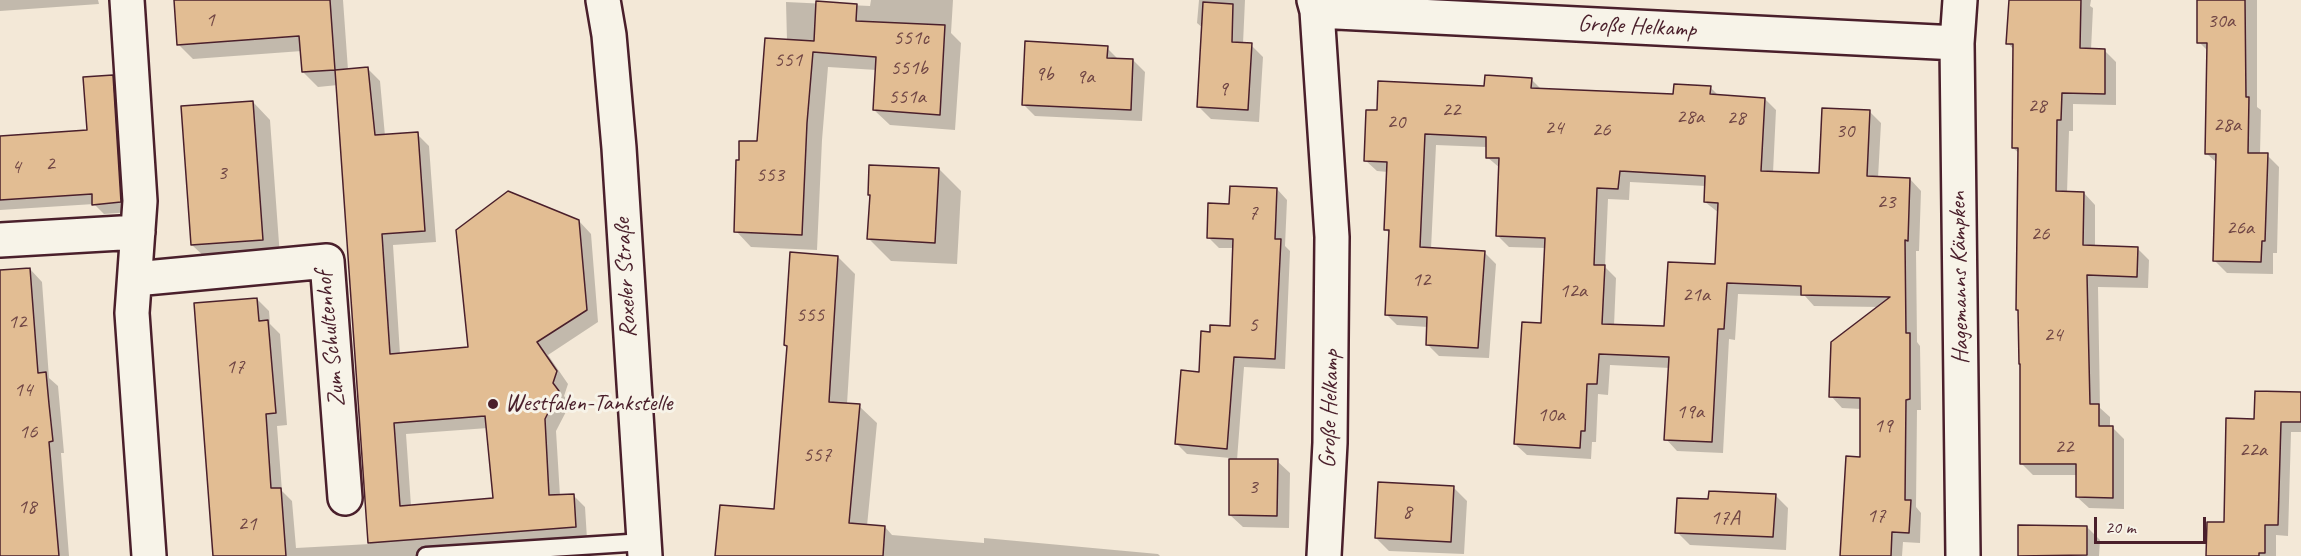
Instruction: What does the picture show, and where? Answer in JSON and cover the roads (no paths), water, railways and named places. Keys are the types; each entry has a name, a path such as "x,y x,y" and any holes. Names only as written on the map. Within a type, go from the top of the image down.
{"street":[{"path":"127,0 140,201 132,314 149,556"},
{"name":"Roxeler Straße","path":"603,0 609,35 619,148 644,549"},
{"name":"Hagemanns Kämpken","path":"1960,0 1957,43 1963,556"},
{"name":"Große Helkamp","path":"1323,556 1330,443 1332,237 1315,5 1957,43"},
{"path":"0,240 138,232"},
{"name":"Zum Schultenhof","path":"135,279 327,261 345,498"}],"lane":[{"path":"426,556 644,549"}],"place":[{"name":"Westfalen-Tankstelle","path":"493,404"}]}
